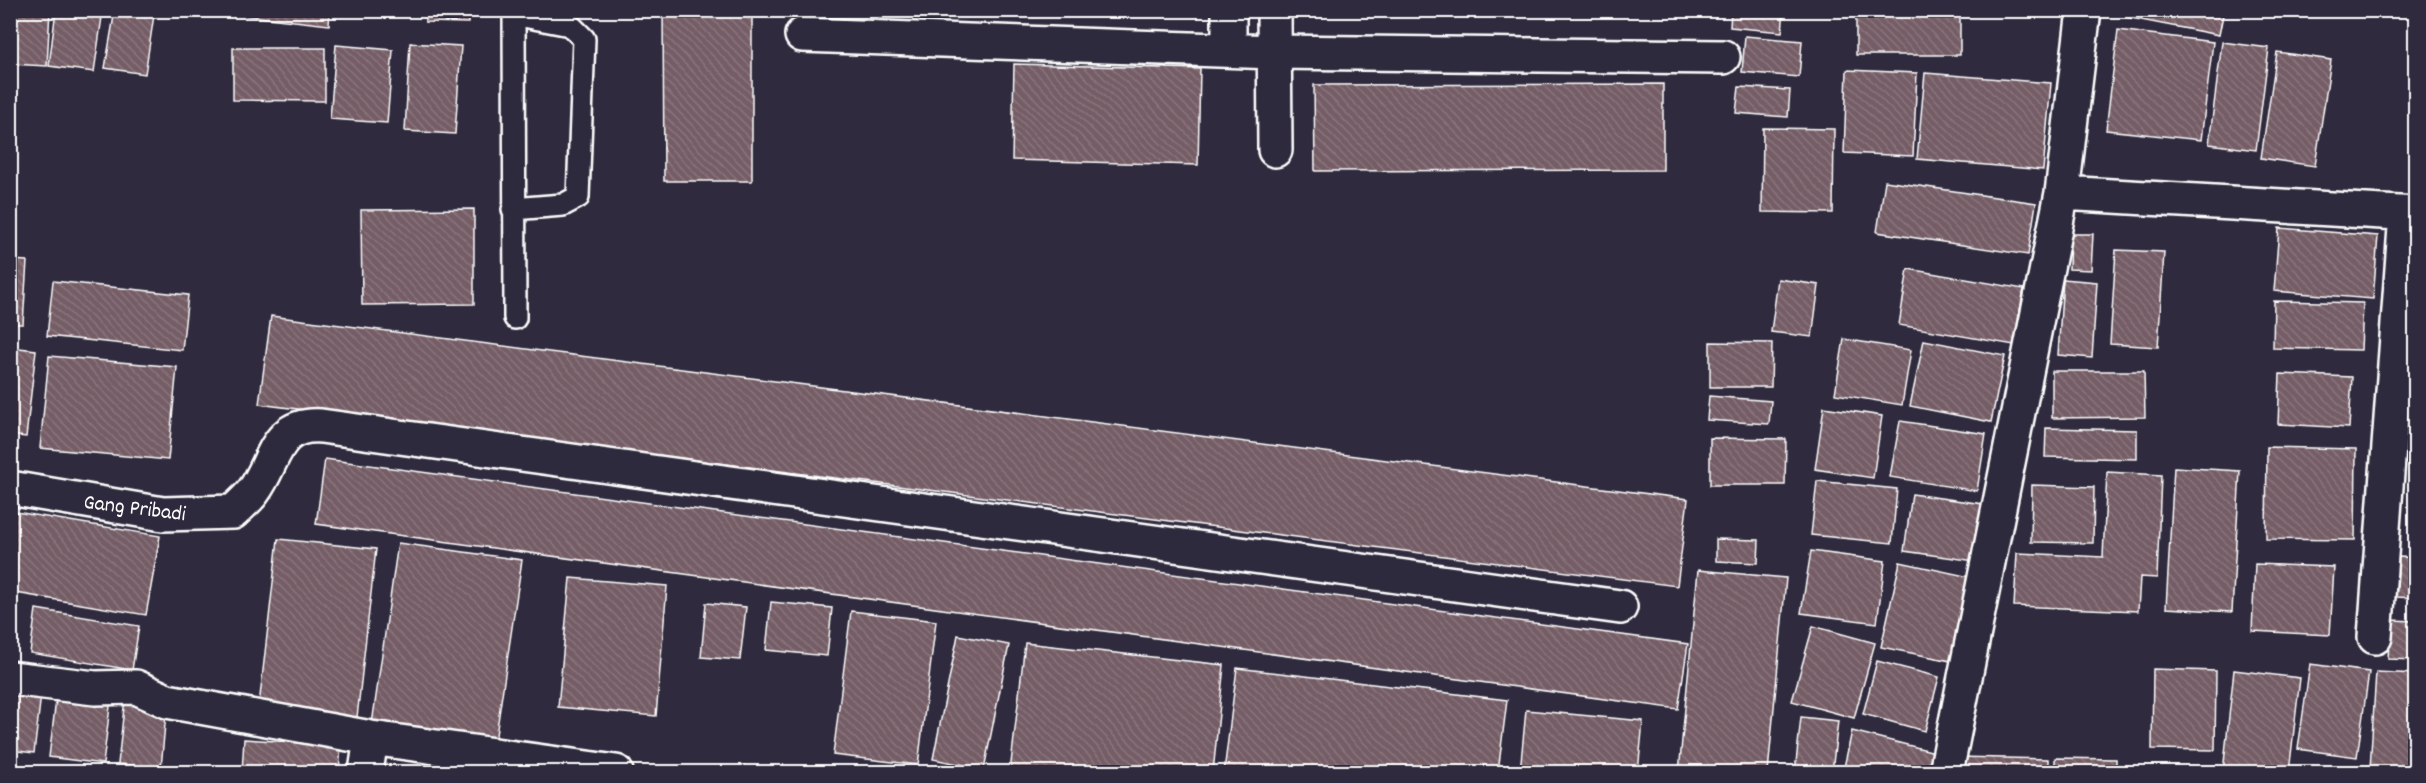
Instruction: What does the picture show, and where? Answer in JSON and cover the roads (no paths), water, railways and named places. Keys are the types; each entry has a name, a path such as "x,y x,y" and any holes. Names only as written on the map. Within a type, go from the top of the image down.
{"street":[{"path":"1229,10 1229,50"},
{"path":"1274,10 1275,150"},
{"path":"1946,772 2062,193 2084,10"},
{"path":"802,36 1274,52 1723,57"},
{"path":"2062,193 2411,214 2375,637"},
{"name":"Gang Pribadi","path":"10,488 163,514 233,512 253,492 282,440 296,428 308,425 1620,607"},
{"path":"10,678 95,688 136,687 167,701 371,738 616,772"},
{"path":"366,772 371,738"}],"lane":[{"path":"513,209 563,205 578,197 584,39 570,25 513,12 513,209 515,318"}]}
